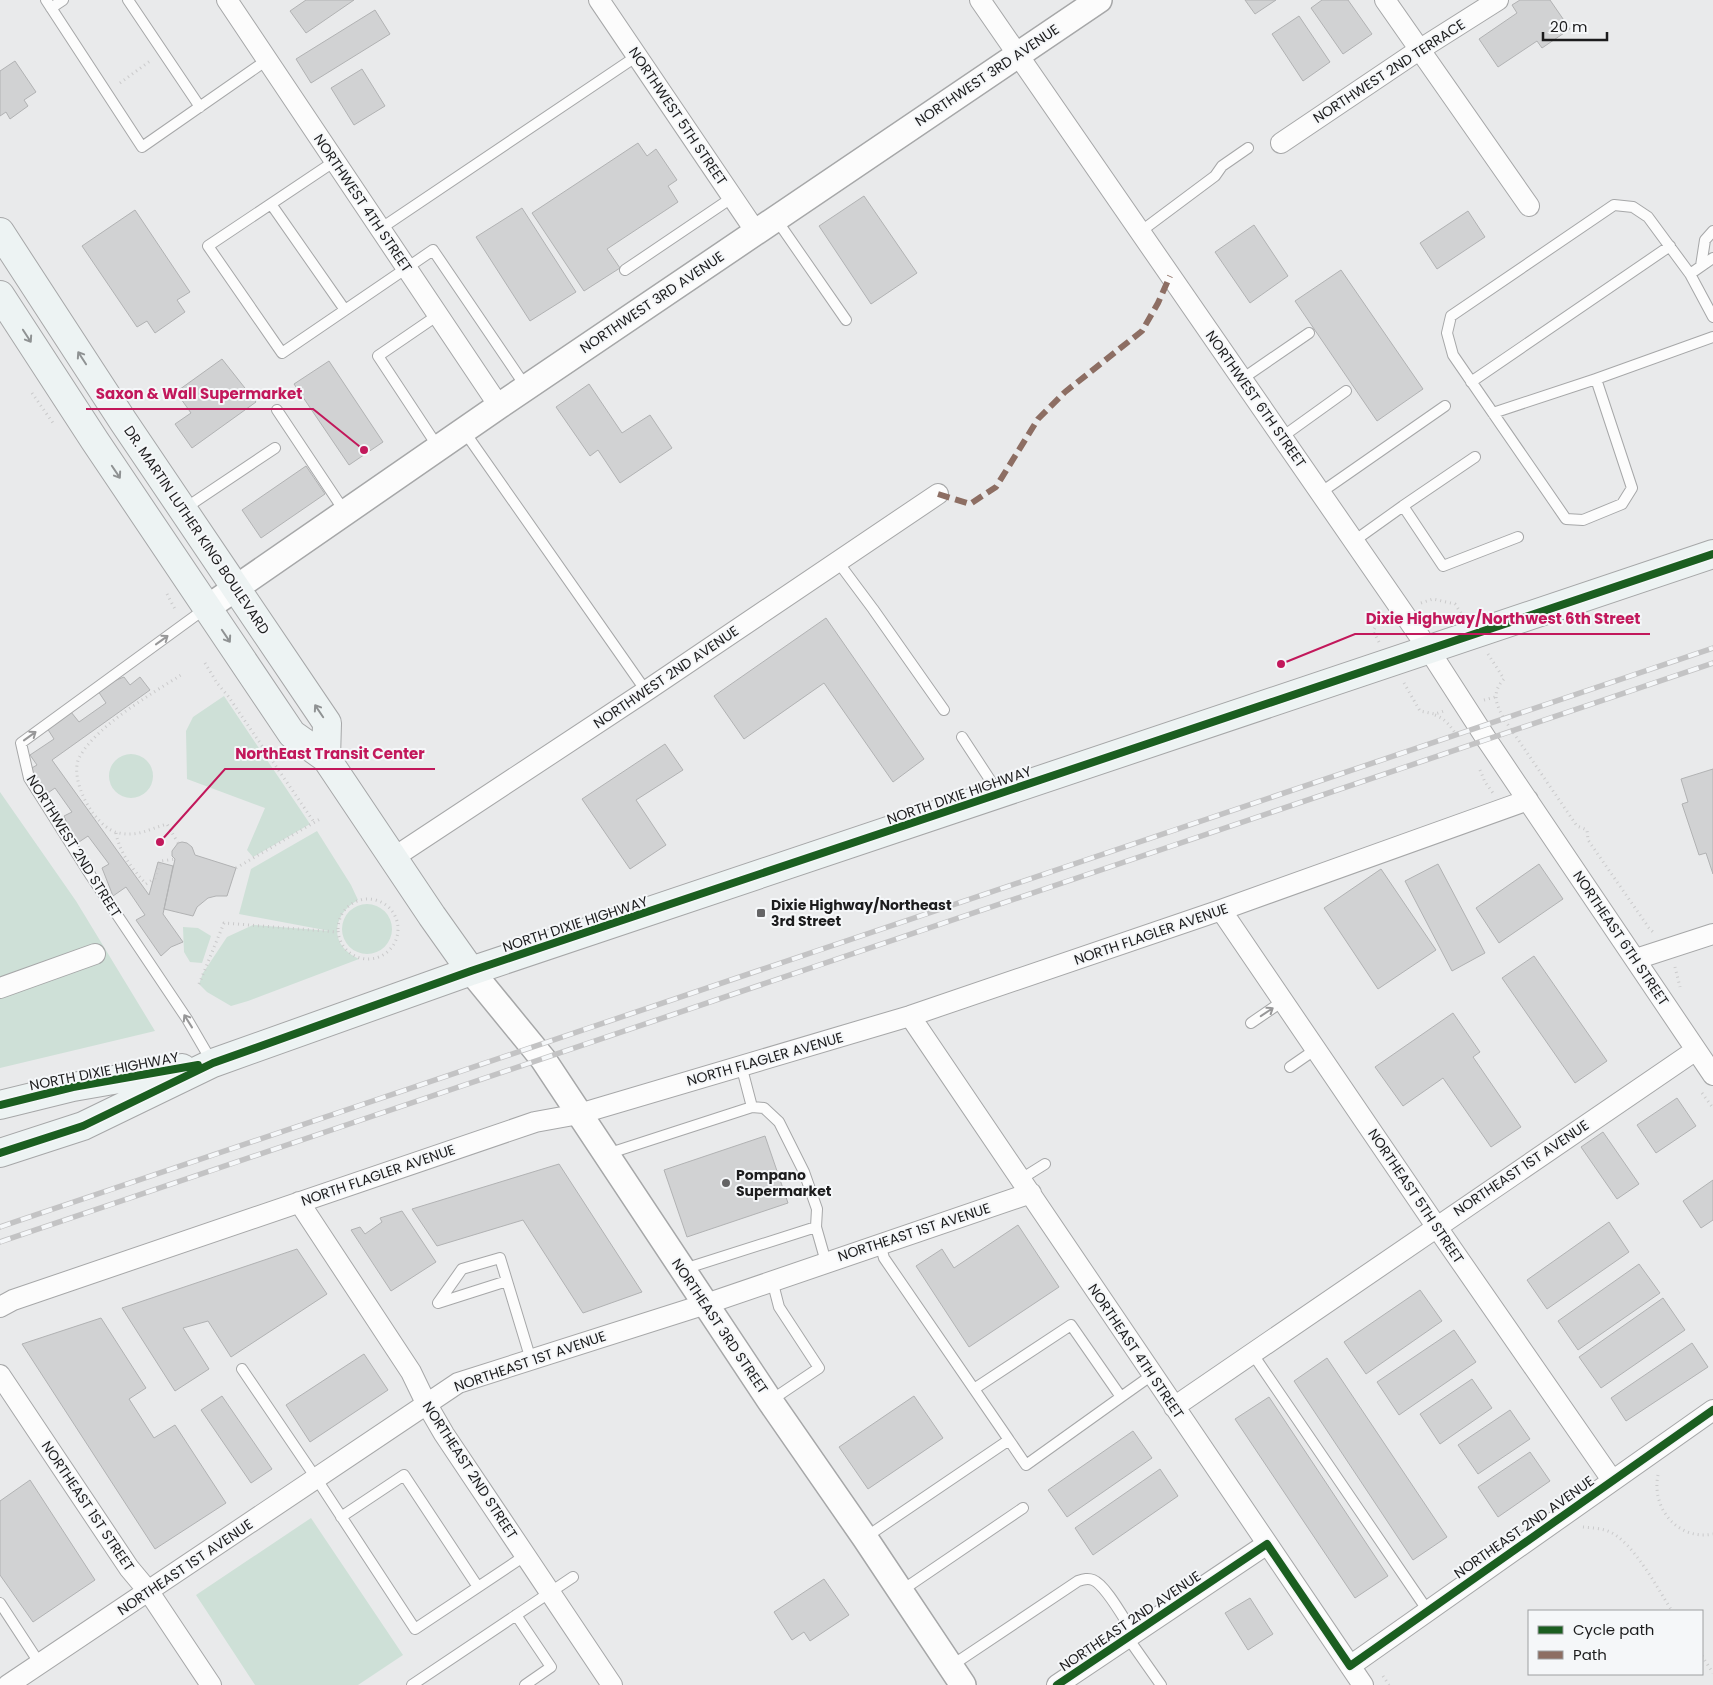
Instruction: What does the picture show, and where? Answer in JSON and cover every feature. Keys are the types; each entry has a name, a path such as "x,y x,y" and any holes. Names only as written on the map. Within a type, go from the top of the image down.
{"main road":[{"name":"DR. MARTIN LUTHER KING BOULEVARD","path":"0,232 123,421 327,723 326,758"},
{"path":"0,295 95,441 292,734 326,758 471,971"},
{"path":"95,441 123,421"},
{"name":"NORTH DIXIE HIGHWAY","path":"0,1153 83,1126 213,1062 471,971 1713,554"},
{"name":"NORTH DIXIE HIGHWAY","path":"0,1105 73,1087 213,1062"}],"street":[{"name":"NORTHWEST 4TH STREET","path":"227,0 499,406"},
{"name":"NORTHWEST 5TH STREET","path":"599,0 733,197 766,225"},
{"name":"NORTHWEST 6TH STREET","path":"980,0 1429,650 1528,800"},
{"name":"NORTHWEST 3RD AVENUE","path":"207,608 438,447 1099,0"},
{"path":"1385,0 1529,206"},
{"name":"NORTHWEST 2ND TERRACE","path":"1281,143 1419,50 1498,0"},
{"name":"NORTHWEST 2ND AVENUE","path":"393,858 646,691 938,494"},
{"name":"NORTH FLAGLER AVENUE","path":"0,1307 13,1300 535,1122 579,1114 910,1016 1221,910 1528,800"},
{"name":"NORTHEAST 6TH STREET","path":"1528,800 1713,1075"},
{"name":"NORTHEAST 5TH STREET","path":"1221,910 1612,1480"},
{"path":"1636,959 1713,934"},
{"path":"0,988 95,954"},
{"name":"NORTHEAST 3RD STREET","path":"471,971 534,1047 770,1401 865,1538 957,1676"},
{"name":"NORTHEAST 4TH STREET","path":"910,1016 1363,1685"},
{"name":"NORTHEAST 1ST AVENUE","path":"1174,1407 1696,1050"},
{"name":"NORTHEAST 1ST AVENUE","path":"8,1685 458,1383 706,1304 880,1244 1026,1186"},
{"name":"NORTHEAST 2ND STREET","path":"299,1202 411,1372 444,1434 612,1685"},
{"name":"NORTHEAST 1ST STREET","path":"0,1375 129,1568 148,1592 211,1685"},
{"name":"NORTHEAST 2ND AVENUE","path":"1350,1666 1713,1410"},
{"name":"NORTHEAST 2ND AVENUE","path":"1057,1685 1268,1544"}],"lane":[{"path":"63,0 48,4 142,146 267,60"},
{"path":"128,0 200,107"},
{"path":"380,229 637,56"},
{"path":"1140,232 1215,176 1222,166 1248,148"},
{"path":"335,161 208,246 282,353 433,250 526,388"},
{"path":"625,270 733,197"},
{"path":"271,204 344,310"},
{"path":"1596,379 1632,488 1622,504 1583,520 1566,519 1453,356 1447,333 1451,316 1614,204 1633,207 1648,217 1690,274 1713,318"},
{"path":"766,225 846,320"},
{"path":"1700,266 1705,240 1713,231"},
{"path":"1471,382 1670,246"},
{"path":"1690,274 1713,258"},
{"path":"438,314 378,356 438,447"},
{"path":"1242,379 1309,333"},
{"path":"1492,413 1596,379 1713,337"},
{"path":"1282,437 1346,391"},
{"path":"1320,493 1445,406"},
{"path":"277,410 345,512"},
{"path":"463,430 646,691"},
{"path":"183,510 275,448"},
{"path":"1354,541 1475,457"},
{"path":"1403,506 1443,566 1518,537"},
{"path":"838,562 873,608 944,710"},
{"name":"NORTHWEST 2ND STREET","path":"207,608 21,743 29,778 101,891 187,1019 213,1062"},
{"path":"962,737 1000,794"},
{"path":"1251,1024 1283,1001"},
{"path":"1290,1067 1316,1049"},
{"path":"741,1065 752,1107"},
{"path":"606,1154 752,1107 764,1108 779,1122 804,1172 817,1209 816,1227 826,1262"},
{"path":"1026,1186 1045,1164"},
{"path":"683,1270 816,1227"},
{"path":"880,1244 884,1258 1026,1464 1152,1375"},
{"path":"507,1281 438,1303 462,1269 500,1258 507,1281 531,1360"},
{"path":"770,1401 819,1368 779,1307 772,1280"},
{"path":"974,1390 1071,1325 1120,1397"},
{"path":"1252,1353 1428,1611"},
{"path":"242,1369 415,1629 526,1555"},
{"path":"865,1538 1009,1440"},
{"path":"341,1516 404,1475 478,1587"},
{"path":"901,1591 1023,1508"},
{"path":"412,1685 573,1578"},
{"path":"957,1676 1078,1582 1086,1578 1094,1580 1103,1587 1159,1684"},
{"path":"0,1603 40,1664"},
{"path":"516,1615 551,1667 524,1685"}],"path":[{"path":"120,83 151,60"},
{"path":"205,663 217,684 233,704 314,822"},
{"path":"178,843 167,824 133,835 116,833 101,824 84,797 76,777 80,757 109,724 181,675"},
{"path":"1495,697 1496,705 1504,719 1577,826 1587,830 1588,840 1643,920 1669,948 1681,991"},
{"path":"1435,714 1442,717 1448,723 1461,741"},
{"path":"1478,766 1485,782 1505,809"},
{"path":"236,868 320,818"},
{"path":"116,833 119,845 130,865 146,884 156,878 162,861 174,859"},
{"path":"367,898 377,900 392,910 398,928 397,938 387,953 369,960 359,959 347,952 342,946 337,932 338,920 342,911 358,900 367,898"},
{"path":"198,984 224,922 337,932"},
{"path":"1658,1472 1656,1491 1659,1503 1671,1522 1680,1529 1695,1535 1713,1534"},
{"path":"1580,1527 1610,1532 1622,1540 1631,1549 1671,1610"},
{"path":"1703,1657 1713,1672"}],"green space":[{"path":"224,696 310,824 253,857 247,850 265,808 187,779 186,731 193,717"},
{"path":"131,754 143,758 149,764 153,776 149,788 143,794 131,798 119,794 113,788 109,776 113,764 119,758"},
{"path":"0,792 76,901 155,1031 0,1068"},
{"path":"317,831 351,885 358,900 349,906 343,914 337,930 338,939 342,946 359,959 231,1006 207,992 199,984 203,973 227,937 253,925 330,931 239,914 251,869"},
{"path":"367,904 376,906 387,915 392,929 390,938 381,949 367,954 358,952 347,943 342,929 344,920 353,909"},
{"path":"183,927 198,928 211,936 202,963 190,962 184,952"},
{"path":"311,1518 403,1655 358,1685 255,1685 196,1595"}],"building":[{"path":"306,0 354,0 306,33 290,11"},
{"path":"1245,0 1276,0 1255,14"},
{"path":"1322,0 1348,0 1372,34 1343,54 1311,8"},
{"path":"1520,0 1550,0 1570,29 1542,48 1537,41 1498,67 1479,39 1517,13 1512,5"},
{"path":"375,10 390,34 311,83 296,59"},
{"path":"1299,16 1330,62 1303,81 1272,34"},
{"path":"15,61 36,92 24,100 28,106 10,119 6,112 0,116 0,71"},
{"path":"362,69 385,106 354,125 331,88"},
{"path":"638,143 647,156 656,149 677,180 668,186 678,202 607,249 620,268 584,291 532,213"},
{"path":"864,196 917,273 871,304 819,226"},
{"path":"522,208 576,292 530,321 476,237"},
{"path":"135,210 190,292 177,300 185,312 155,333 147,321 137,327 82,246"},
{"path":"1468,211 1485,237 1437,269 1420,243"},
{"path":"1254,225 1288,276 1250,303 1215,252"},
{"path":"1341,270 1423,389 1377,421 1295,301"},
{"path":"222,359 256,402 192,448 175,424 191,413 176,392"},
{"path":"329,361 383,442 349,465 294,384"},
{"path":"589,384 622,433 650,415 672,448 620,483 598,450 590,456 556,407"},
{"path":"306,466 325,494 261,538 242,510"},
{"path":"826,618 924,759 893,782 824,683 744,739 714,696"},
{"path":"124,677 130,685 140,677 150,690 52,760 149,895 158,862 173,866 163,914 183,942 171,947 161,956 136,920 145,915 126,887 113,896 102,868 109,864 88,836 76,844 64,816 72,812 55,788 42,797 30,769 37,765 30,755 54,739 47,728 71,712 79,722 106,703 96,688"},
{"path":"665,744 683,770 636,800 666,845 630,869 582,799"},
{"path":"1713,769 1713,874 1706,853 1699,855 1682,804 1688,802 1681,779"},
{"path":"182,842 192,847 195,855 236,868 227,896 208,898 197,907 193,916 164,909 175,859 172,856 172,851 178,843"},
{"path":"1438,864 1485,953 1452,971 1405,881"},
{"path":"1539,864 1563,899 1499,943 1476,908"},
{"path":"1381,869 1436,950 1378,989 1324,908"},
{"path":"1534,956 1607,1061 1575,1083 1502,978"},
{"path":"1453,1013 1480,1052 1473,1057 1521,1127 1491,1147 1443,1078 1403,1106 1375,1067"},
{"path":"1677,1098 1696,1126 1656,1153 1637,1125"},
{"path":"1603,1132 1639,1184 1617,1199 1581,1147"},
{"path":"765,1136 788,1203 687,1237 664,1170"},
{"path":"559,1164 642,1292 583,1313 523,1220 437,1246 412,1209"},
{"path":"1713,1180 1713,1220 1701,1228 1683,1201"},
{"path":"402,1211 436,1262 391,1291 351,1230 360,1227 365,1234 382,1222 380,1218"},
{"path":"1609,1222 1629,1252 1547,1309 1527,1280"},
{"path":"1018,1225 1059,1287 969,1347 916,1266 942,1249 954,1268"},
{"path":"297,1249 327,1294 231,1357 208,1321 183,1328 209,1369 175,1391 122,1308"},
{"path":"1639,1264 1660,1293 1578,1350 1558,1321"},
{"path":"1420,1290 1442,1321 1366,1374 1344,1342"},
{"path":"1663,1298 1685,1330 1601,1388 1579,1357"},
{"path":"101,1318 146,1388 129,1399 154,1438 175,1425 226,1503 155,1549 22,1344"},
{"path":"1454,1330 1476,1362 1399,1415 1377,1382"},
{"path":"1692,1343 1708,1367 1626,1421 1611,1398"},
{"path":"364,1354 388,1390 310,1442 286,1405"},
{"path":"1327,1358 1447,1537 1413,1560 1294,1381"},
{"path":"1472,1379 1492,1408 1440,1444 1420,1414"},
{"path":"222,1396 272,1469 251,1483 201,1410"},
{"path":"914,1396 943,1438 868,1489 839,1447"},
{"path":"1269,1397 1388,1576 1355,1598 1235,1419"},
{"path":"1510,1410 1530,1439 1478,1474 1458,1445"},
{"path":"1133,1431 1152,1458 1067,1517 1048,1490"},
{"path":"1530,1452 1550,1481 1498,1517 1478,1487"},
{"path":"1160,1469 1178,1496 1093,1555 1075,1528"},
{"path":"30,1480 95,1580 33,1622 0,1575 0,1501"},
{"path":"824,1579 849,1615 810,1641 804,1632 792,1640 774,1612"},
{"path":"1250,1598 1273,1634 1248,1650 1225,1613"}],"railway":[{"path":"0,1227 1713,648"},
{"path":"0,1242 1713,663"}],"marked path":[{"path":"938,494 970,504 996,487 1038,419 1065,392 1142,331 1158,303 1170,276"}],"cycle path":[{"path":"0,1153 83,1126 213,1063 471,971 1713,554"},
{"path":"0,1105 73,1087 198,1065"},
{"path":"1057,1685 1267,1544 1350,1666 1713,1410"}],"place":[{"name":"Saxon & Wall Supermarket","path":"364,450"},
{"name":"Dixie Highway/Northwest 6th Street","path":"1281,664"},
{"name":"NorthEast Transit Center","path":"160,842"},
{"name":"Dixie Highway/Northeast 3rd Street","path":"761,913"},
{"name":"Pompano Supermarket","path":"726,1183"}]}
